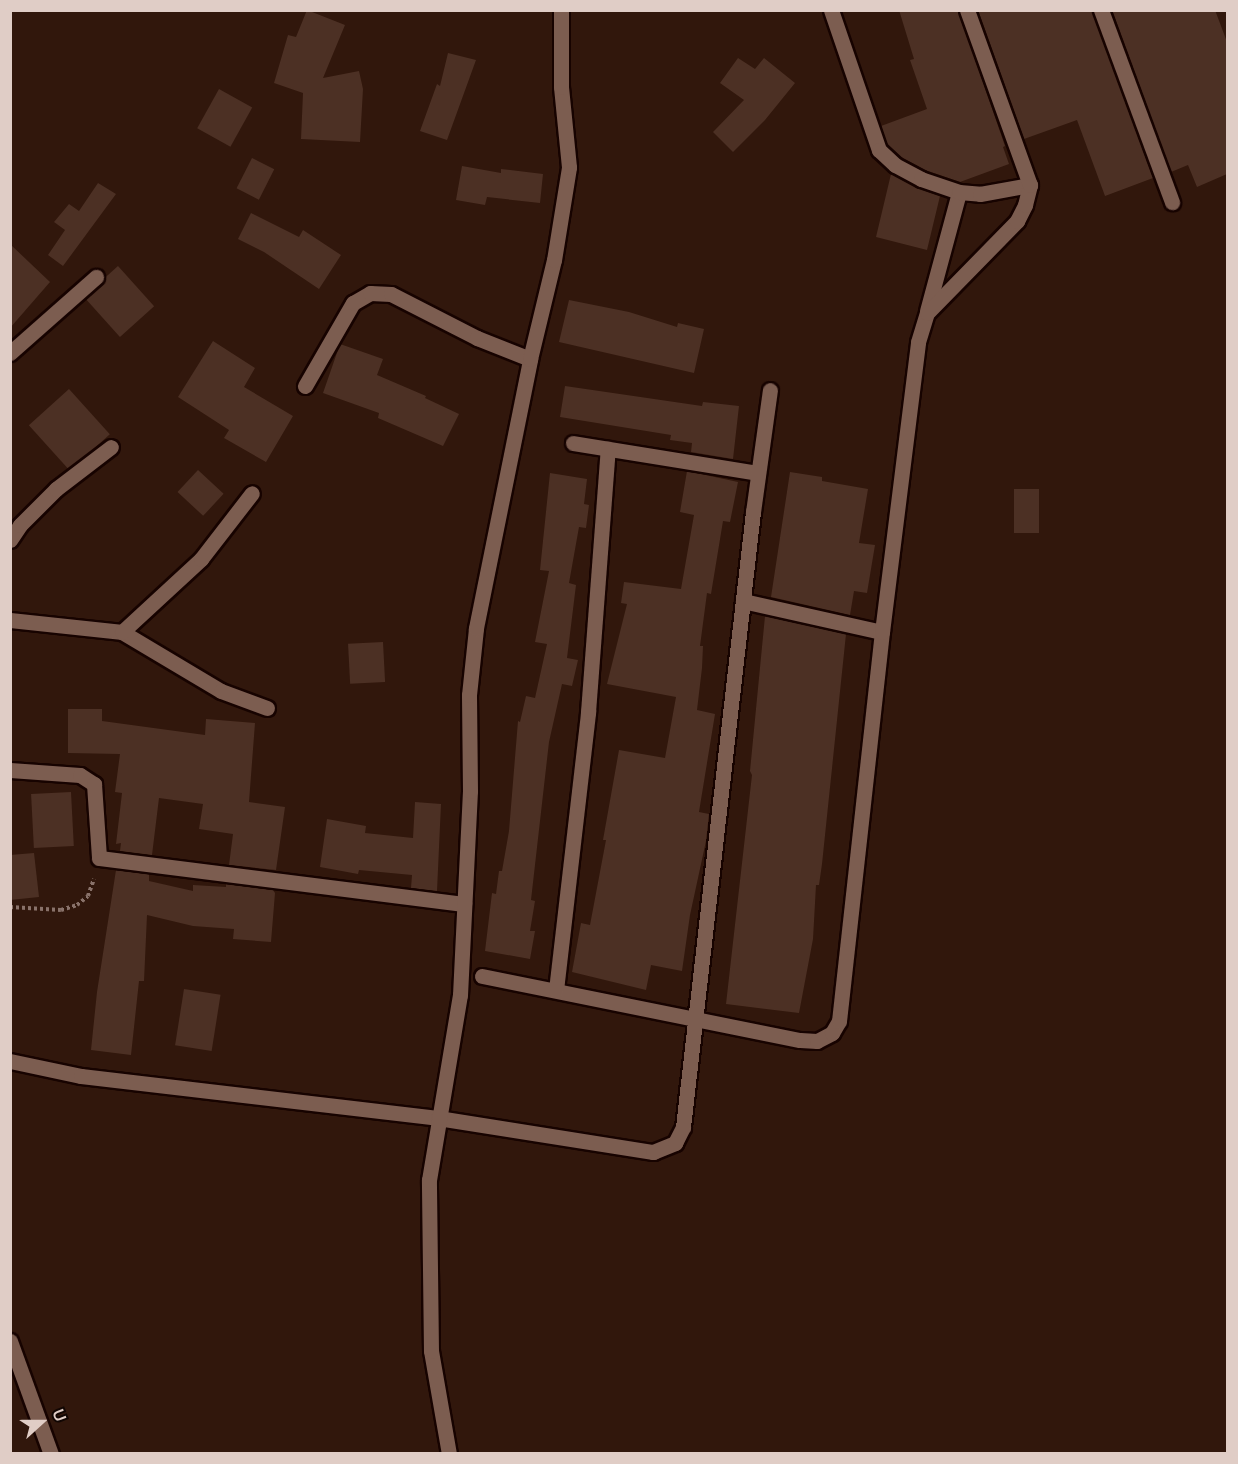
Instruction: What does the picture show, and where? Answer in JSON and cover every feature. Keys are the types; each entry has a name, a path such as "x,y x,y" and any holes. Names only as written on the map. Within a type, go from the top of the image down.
{"street":[{"path":"449,1454 431,1351 429,1180 460,995 470,791 469,695 476,628 530,359 554,260 569,167 561,87 561,10"},
{"path":"831,10 879,150 895,165 921,179 959,192 980,194 1030,185"},
{"path":"927,313 1017,221 1025,205 1030,185 967,10"},
{"path":"1101,10 1172,202"},
{"path":"482,976 694,1020 818,1041 832,1033 839,1021 882,632 918,342 959,192"},
{"path":"10,353 96,277"},
{"path":"305,386 353,303 370,293 391,294 477,338 530,359"},
{"path":"10,1061 81,1076 438,1118 652,1152 675,1143 683,1127 742,601 770,390"},
{"path":"573,443 758,473"},
{"path":"10,540 20,525 56,489 111,447"},
{"path":"556,990 588,712 608,449"},
{"path":"122,632 201,559 252,493"},
{"path":"742,601 882,632"},
{"path":"10,620 122,632 221,691 267,708"},
{"path":"10,770 80,776 94,784 99,858 464,904"},
{"path":"10,1341 51,1454"}],"path":[{"path":"10,908 61,910 77,905 88,896 99,858"}],"building":[{"path":"307,10 345,25 323,78 359,71 363,89 360,142 301,139 303,93 274,83 288,35 296,37"},
{"path":"899,10 958,10 1005,146 1003,147 1009,164 960,182 925,170 901,157 887,145 881,126 927,109 910,60 914,59"},
{"path":"978,10 1092,10 1153,178 1105,196 1077,120 1024,139"},
{"path":"1112,10 1215,10 1227,42 1227,174 1197,187 1188,165 1171,172"},
{"path":"448,53 476,60 447,140 420,131 437,84 440,86"},
{"path":"738,58 755,69 764,58 795,83 765,120 733,152 713,132 744,100 720,83"},
{"path":"219,89 252,107 230,147 197,128"},
{"path":"252,158 274,169 259,200 237,188"},
{"path":"462,166 501,173 501,169 543,174 540,203 487,197 485,205 456,200"},
{"path":"891,174 917,188 940,196 927,250 876,237"},
{"path":"98,183 116,194 63,266 48,255 65,230 54,222 69,204 79,211"},
{"path":"251,213 299,237 303,230 341,255 319,289 264,252 238,239"},
{"path":"10,244 50,282 10,328"},
{"path":"118,266 154,306 120,337 84,297"},
{"path":"569,300 629,312 677,327 678,323 704,329 694,373 559,342"},
{"path":"213,341 255,368 244,387 293,416 266,462 224,438 229,430 178,397"},
{"path":"340,344 383,359 377,375 426,396 425,398 459,414 443,446 378,418 379,413 323,393"},
{"path":"565,386 702,406 703,402 739,406 733,459 691,452 692,443 670,440 671,435 560,417"},
{"path":"69,389 110,434 70,470 29,425"},
{"path":"198,470 224,494 203,516 178,492"},
{"path":"687,471 738,482 730,522 723,521 711,594 707,593 700,646 703,646 702,668 697,710 715,714 699,812 709,814 706,841 690,915 682,971 651,965 646,990 572,972 581,923 590,925 606,840 603,840 619,750 665,758 676,697 607,684 627,604 621,603 624,582 681,589 694,515 680,512"},
{"path":"790,472 822,477 822,481 868,489 859,543 875,545 867,593 854,591 850,615 771,597"},
{"path":"550,473 587,479 584,504 589,505 586,528 579,527 569,583 576,585 567,658 578,660 572,686 562,684 549,742 531,900 535,901 530,931 535,931 530,959 485,951 492,893 496,894 509,831 518,721 520,722 526,696 535,698 547,644 535,642 549,571 540,570"},
{"path":"1014,489 1039,489 1039,533 1014,533"},
{"path":"765,616 846,634 822,864 819,885 816,885 813,939 799,1013 726,1004 752,775 750,771"},
{"path":"383,642 385,682 350,684 348,644"},
{"path":"68,709 102,709 102,721 205,735 206,719 255,723 249,802 285,807 276,870 229,865 233,834 199,829 203,804 159,798 152,855 120,851 121,843 116,844 122,793 115,792 120,754 68,753"},
{"path":"71,792 74,846 34,848 31,794"},
{"path":"415,802 441,804 437,891 411,888 412,875 359,870 358,874 320,867 327,819 366,826 365,833 413,838"},
{"path":"34,853 39,897 10,900 10,855"},
{"path":"116,870 149,874 149,881 193,891 193,885 226,887 226,884 273,890 275,893 271,942 233,939 234,929 193,926 147,915 144,981 139,981 131,1055 91,1050 97,992"},
{"path":"184,989 221,995 212,1051 175,1045"}]}
